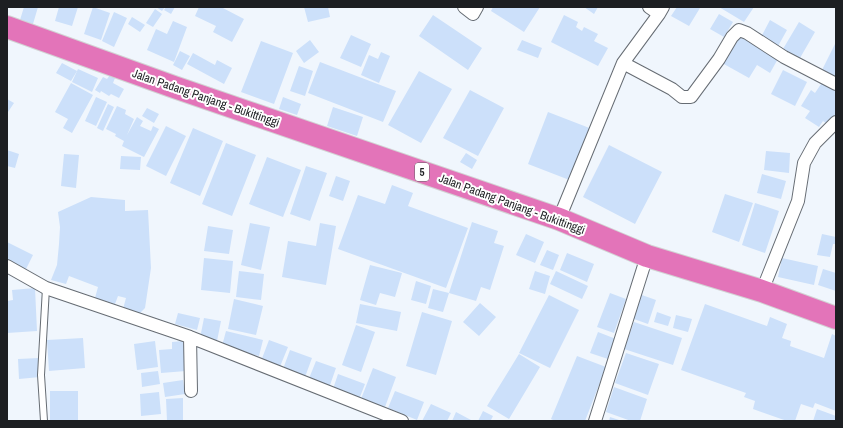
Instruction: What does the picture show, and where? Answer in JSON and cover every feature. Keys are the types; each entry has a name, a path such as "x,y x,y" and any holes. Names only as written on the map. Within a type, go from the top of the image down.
{"highway":[{"name":"Jalan Padang Panjang - Bukittinggi","path":"7,27 174,87 560,219 647,256 762,291 836,318"}],"street":[{"path":"464,7 473,14 477,7"},
{"path":"560,219 623,63 661,10 649,7"},
{"path":"623,63 672,89 682,96 691,97 719,59 732,37 740,30 784,57 836,84"},
{"path":"762,291 798,201 804,163 815,143 836,122"},
{"path":"595,421 647,256"},
{"path":"7,266 46,288 190,337 402,421"},
{"path":"190,337 191,391"}],"lane":[{"path":"44,421 41,375 46,288"}],"building":[{"path":"24,7 38,7 33,24 20,20"},
{"path":"59,7 78,7 72,26 55,21"},
{"path":"93,7 110,13 101,40 84,34"},
{"path":"156,7 165,7 162,11"},
{"path":"166,7 175,7 171,14 164,10"},
{"path":"199,7 221,7 244,19 232,42 213,32 216,26 195,16"},
{"path":"304,7 328,7 330,17 308,22"},
{"path":"493,7 540,7 524,32 491,11"},
{"path":"584,7 598,7 594,14"},
{"path":"677,7 700,8 689,26 671,16"},
{"path":"719,7 754,7 744,22"},
{"path":"155,9 162,14 153,27 146,23"},
{"path":"114,12 127,18 114,47 102,41"},
{"path":"719,14 733,22 724,37 710,29"},
{"path":"433,15 482,48 468,70 419,36"},
{"path":"564,15 578,22 576,27 582,31 584,27 598,34 594,41 608,48 598,66 551,42"},
{"path":"132,17 145,25 140,32 128,24"},
{"path":"770,20 787,30 777,48 760,39"},
{"path":"173,21 187,27 174,62 147,50 156,29 167,34"},
{"path":"799,22 815,32 800,58 783,49"},
{"path":"738,34 779,57 770,73 757,65 749,78 722,63"},
{"path":"351,35 371,44 361,67 340,58"},
{"path":"310,40 319,52 304,63 296,51"},
{"path":"522,40 542,48 538,58 517,50"},
{"path":"261,41 293,53 274,104 241,92"},
{"path":"836,42 836,80 821,72"},
{"path":"180,51 190,56 182,70 173,65"},
{"path":"381,52 390,56 379,83 361,75 369,55 378,59"},
{"path":"193,53 215,65 217,60 232,68 224,84 187,64"},
{"path":"320,62 396,91 383,122 308,93"},
{"path":"62,63 77,71 71,81 56,73"},
{"path":"299,66 313,71 305,96 290,91"},
{"path":"78,69 98,78 92,92 72,82"},
{"path":"783,70 807,82 795,106 771,94"},
{"path":"419,71 452,89 421,143 388,125"},
{"path":"110,75 115,78 113,83 124,89 119,98 111,94 109,96 101,91 100,93 95,90 103,77 107,79"},
{"path":"823,81 836,89 836,116 830,126 823,121 819,127 805,118 810,111 801,106 811,90 815,93"},
{"path":"71,83 93,95 72,133 63,128 68,119 55,112"},
{"path":"470,90 504,108 478,156 443,138"},
{"path":"96,97 107,102 96,126 85,121"},
{"path":"283,97 301,104 297,115 279,109"},
{"path":"7,99 14,103 8,112 7,111"},
{"path":"108,104 114,107 103,131 97,128"},
{"path":"117,106 126,110 125,114 134,119 127,135 137,117 143,121 140,126 151,131 153,126 159,129 144,157 122,146 124,141 115,136 116,134 106,129"},
{"path":"333,107 363,117 357,136 327,126"},
{"path":"147,108 159,114 154,123 142,116"},
{"path":"548,112 592,129 572,181 528,164"},
{"path":"166,126 186,136 166,176 146,166"},
{"path":"193,128 223,141 200,196 170,183"},
{"path":"226,143 256,155 232,216 202,204"},
{"path":"609,145 662,172 635,224 583,197"},
{"path":"7,150 19,154 15,168 7,166"},
{"path":"766,151 790,153 789,173 764,170"},
{"path":"466,153 477,160 472,169 460,162"},
{"path":"64,154 79,155 76,188 61,186"},
{"path":"121,156 141,157 140,170 120,169"},
{"path":"267,157 301,170 283,217 249,204"},
{"path":"306,166 327,173 310,221 290,214"},
{"path":"762,174 786,181 781,199 757,193"},
{"path":"336,176 350,181 343,201 329,196"},
{"path":"392,185 413,193 408,206 468,228 446,288 338,249 358,195 385,204"},
{"path":"725,194 753,203 739,242 712,232"},
{"path":"91,197 125,200 125,211 148,210 151,268 145,308 139,314 123,309 126,298 118,296 115,304 95,298 98,287 69,276 66,284 51,280 57,265 60,227 58,212"},
{"path":"755,203 779,211 765,253 742,245"},
{"path":"472,222 498,231 494,243 504,246 490,290 481,287 476,301 449,293"},
{"path":"250,223 270,227 261,270 241,265"},
{"path":"320,223 336,226 326,285 282,277 288,241 316,246"},
{"path":"208,226 233,230 229,254 204,251"},
{"path":"526,234 544,242 535,263 516,255"},
{"path":"822,234 836,237 836,244 833,244 830,257 817,255"},
{"path":"7,242 33,255 24,273 7,264"},
{"path":"547,250 559,255 553,270 540,265"},
{"path":"567,253 594,264 587,282 560,270"},
{"path":"204,258 233,261 230,293 201,290"},
{"path":"782,258 818,266 814,285 778,277"},
{"path":"370,265 402,273 395,297 380,293 376,305 360,300"},
{"path":"823,269 836,273 836,291 818,285"},
{"path":"239,271 264,274 261,300 236,297"},
{"path":"535,271 550,276 545,294 529,289"},
{"path":"556,271 588,286 582,299 550,284"},
{"path":"416,281 431,286 426,304 411,300"},
{"path":"35,288 37,331 7,333 7,301 13,300 12,290"},
{"path":"433,289 449,293 443,312 428,308"},
{"path":"610,293 626,299 614,333 597,327"},
{"path":"639,294 656,300 648,324 631,318"},
{"path":"549,295 579,310 550,368 519,353"},
{"path":"234,299 263,306 256,335 228,329"},
{"path":"480,303 496,317 479,336 463,322"},
{"path":"360,304 401,312 397,331 356,323"},
{"path":"705,304 767,326 770,317 787,324 782,338 791,341 790,346 824,358 832,334 836,336 836,411 815,403 813,408 801,404 795,421 787,421 753,409 755,401 744,397 746,393 681,370"},
{"path":"422,312 452,321 436,375 406,366"},
{"path":"657,312 671,317 668,326 654,322"},
{"path":"178,313 200,318 197,330 175,324"},
{"path":"676,315 692,319 688,332 673,328"},
{"path":"204,318 221,321 217,341 200,338"},
{"path":"634,322 682,338 673,365 624,349"},
{"path":"356,325 375,332 361,372 342,365"},
{"path":"226,331 263,340 259,356 222,346"},
{"path":"598,332 616,339 608,359 590,353"},
{"path":"83,338 85,368 49,371 47,340"},
{"path":"269,340 288,347 279,369 261,361"},
{"path":"155,341 158,367 137,370 134,344"},
{"path":"183,341 186,371 161,373 159,350 172,349 172,342"},
{"path":"290,350 312,358 305,377 283,369"},
{"path":"626,353 659,364 648,395 615,383"},
{"path":"519,354 540,367 509,419 487,406"},
{"path":"577,356 606,367 585,421 555,421 551,419"},
{"path":"39,358 40,377 19,379 18,359"},
{"path":"316,361 336,368 329,388 308,381"},
{"path":"373,368 396,377 385,407 361,399"},
{"path":"158,371 160,384 142,387 141,373"},
{"path":"338,374 365,384 358,402 332,392"},
{"path":"183,380 185,394 165,397 163,383"},
{"path":"614,387 647,399 640,421 631,421 606,412"},
{"path":"50,391 78,391 78,421 50,421"},
{"path":"395,391 424,402 417,420 388,408"},
{"path":"159,392 161,414 141,416 140,394"},
{"path":"183,398 183,421 167,421 166,399"},
{"path":"431,404 451,413 447,421 422,421"},
{"path":"817,409 836,416 836,421 813,421"},
{"path":"483,411 493,416 491,420 494,421 478,421"},
{"path":"456,412 471,420 452,421"},
{"path":"610,417 622,421 609,421"}]}
